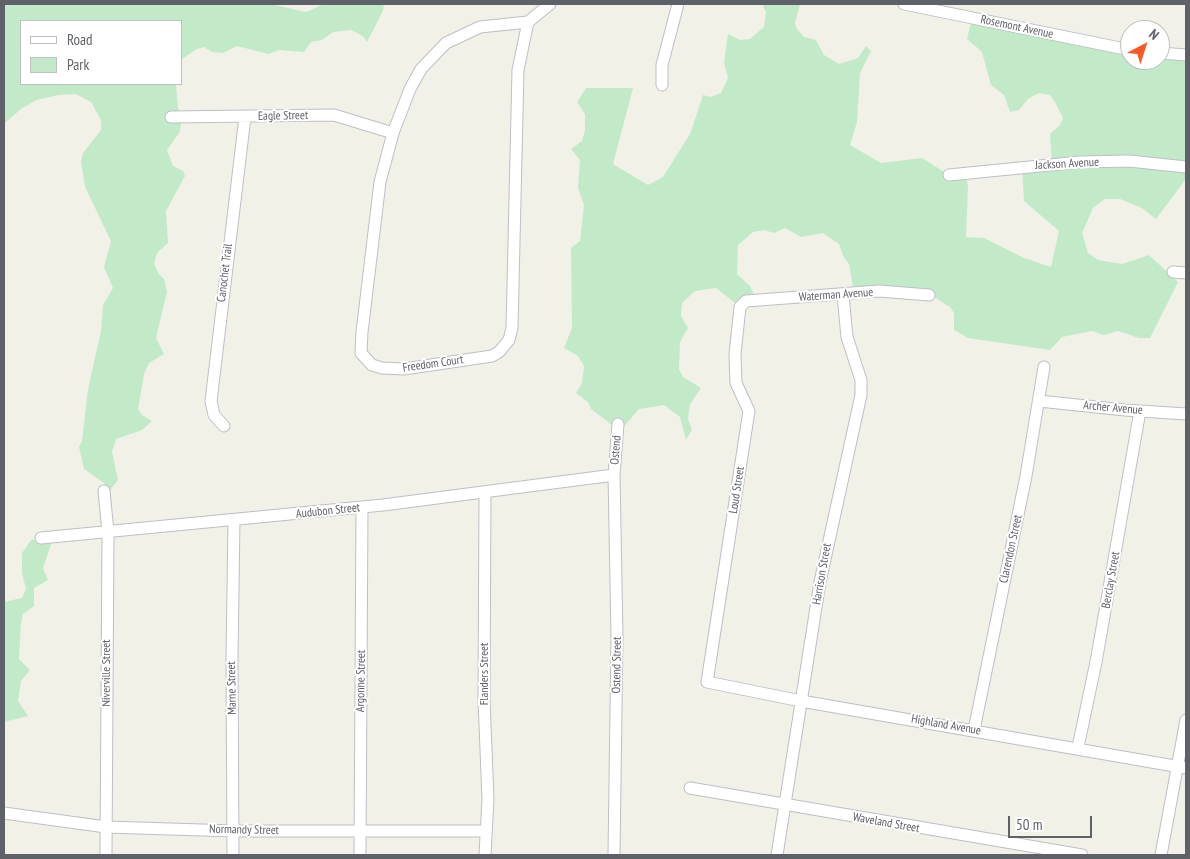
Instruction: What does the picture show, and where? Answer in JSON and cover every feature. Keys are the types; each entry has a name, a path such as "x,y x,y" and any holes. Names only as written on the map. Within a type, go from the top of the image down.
{"street":[{"path":"528,22 550,4"},
{"path":"662,85 662,66 678,4"},
{"name":"Rosemont Avenue","path":"904,4 1120,48"},
{"name":"Freedom Court","path":"528,22 517,80 512,328 509,340 499,352 492,356 404,369 382,368 372,364 361,353 380,182 392,133 404,103 421,69 446,43 480,27 528,22"},
{"path":"1170,54 1186,55"},
{"name":"Eagle Street","path":"171,117 334,115 392,133"},
{"name":"Canochet Trail","path":"224,426 214,415 211,401 245,117"},
{"name":"Jackson Avenue","path":"949,175 1090,162 1129,161 1186,167"},
{"path":"1173,272 1186,272"},
{"name":"Waterman Avenue","path":"743,302 879,291 929,295"},
{"name":"Harrison Street","path":"777,855 820,582 860,395 861,380 848,338 843,295"},
{"name":"Loud Street","path":"707,682 749,411 736,383 738,314 743,302"},
{"name":"Clarendon Street","path":"974,730 1044,367"},
{"name":"Archer Avenue","path":"1039,400 1186,414"},
{"name":"Berclay Street","path":"1078,748 1098,653 1140,411"},
{"name":"Ostend","path":"614,475 618,424"},
{"name":"Audubon Street","path":"41,538 362,507 614,475"},
{"name":"Ostend Street","path":"614,475 617,636 614,855"},
{"name":"Niverville Street","path":"104,491 108,532 106,855"},
{"name":"Flanders Street","path":"485,492 484,700 488,799 485,855"},
{"name":"Argonne Street","path":"360,855 362,507"},
{"name":"Marne Street","path":"233,855 232,659 234,520"},
{"name":"Highland Avenue","path":"707,682 1182,767"},
{"path":"1161,855 1182,767 1186,720"},
{"name":"Waveland Street","path":"690,788 1082,855"},
{"name":"Normandy Street","path":"4,814 106,827 234,831 486,831"}],"green space":[{"path":"4,4 270,4 306,12 324,4 384,4 383,11 367,42 363,36 351,30 333,32 322,40 311,42 304,52 279,50 269,54 237,46 223,53 212,52 204,47 197,49 182,59 182,20 20,20 20,85 176,85 178,108 183,117 179,133 167,150 173,166 183,171 185,176 166,211 168,243 157,253 154,263 158,273 164,279 167,292 156,338 164,354 149,363 144,374 138,409 142,415 152,421 142,430 116,439 112,452 118,480 107,494 104,483 84,469 79,447 82,441 88,389 101,331 103,305 113,288 104,267 111,241 85,187 81,162 83,153 101,130 101,120 91,102 76,94 58,95 37,100 22,108 4,124"},
{"path":"762,4 800,4 795,23 797,29 804,37 816,40 824,55 839,64 858,58 866,46 871,51 860,73 857,122 850,145 881,163 922,158 949,175 966,173 968,187 966,237 984,238 1024,258 1051,267 1059,231 1024,201 1022,168 1052,164 1050,134 1060,125 1063,118 1050,95 1039,93 1028,99 1019,110 1010,112 1004,95 991,85 982,52 967,39 972,18 1120,48 1120,70 1170,70 1170,53 1186,54 1186,179 1156,219 1142,208 1120,199 1105,199 1093,208 1082,233 1088,253 1098,260 1122,264 1149,255 1178,282 1150,338 1139,338 1118,331 1104,335 1092,331 1062,337 1050,350 968,338 954,330 954,313 950,307 931,295 854,293 849,264 843,256 839,244 823,233 801,237 785,228 774,233 764,230 753,232 738,245 737,274 750,286 756,299 739,306 716,288 695,291 682,303 681,316 688,328 680,342 679,369 683,377 701,388 690,404 688,419 692,430 686,440 680,417 664,405 639,409 620,431 591,409 588,402 576,393 582,383 584,366 578,356 564,348 572,328 571,248 580,241 584,205 578,188 580,160 571,149 582,141 585,130 585,114 577,102 586,88 633,88 613,164 648,185 663,177 690,134 703,95 710,97 721,93 728,78 724,62 728,34 740,40 750,39 764,27 766,12"},
{"path":"53,538 43,568 48,580 34,588 34,606 23,614 21,623 19,659 30,670 21,681 18,701 28,716 4,722 4,602 22,598 26,589 22,573 22,553 31,540"}]}
